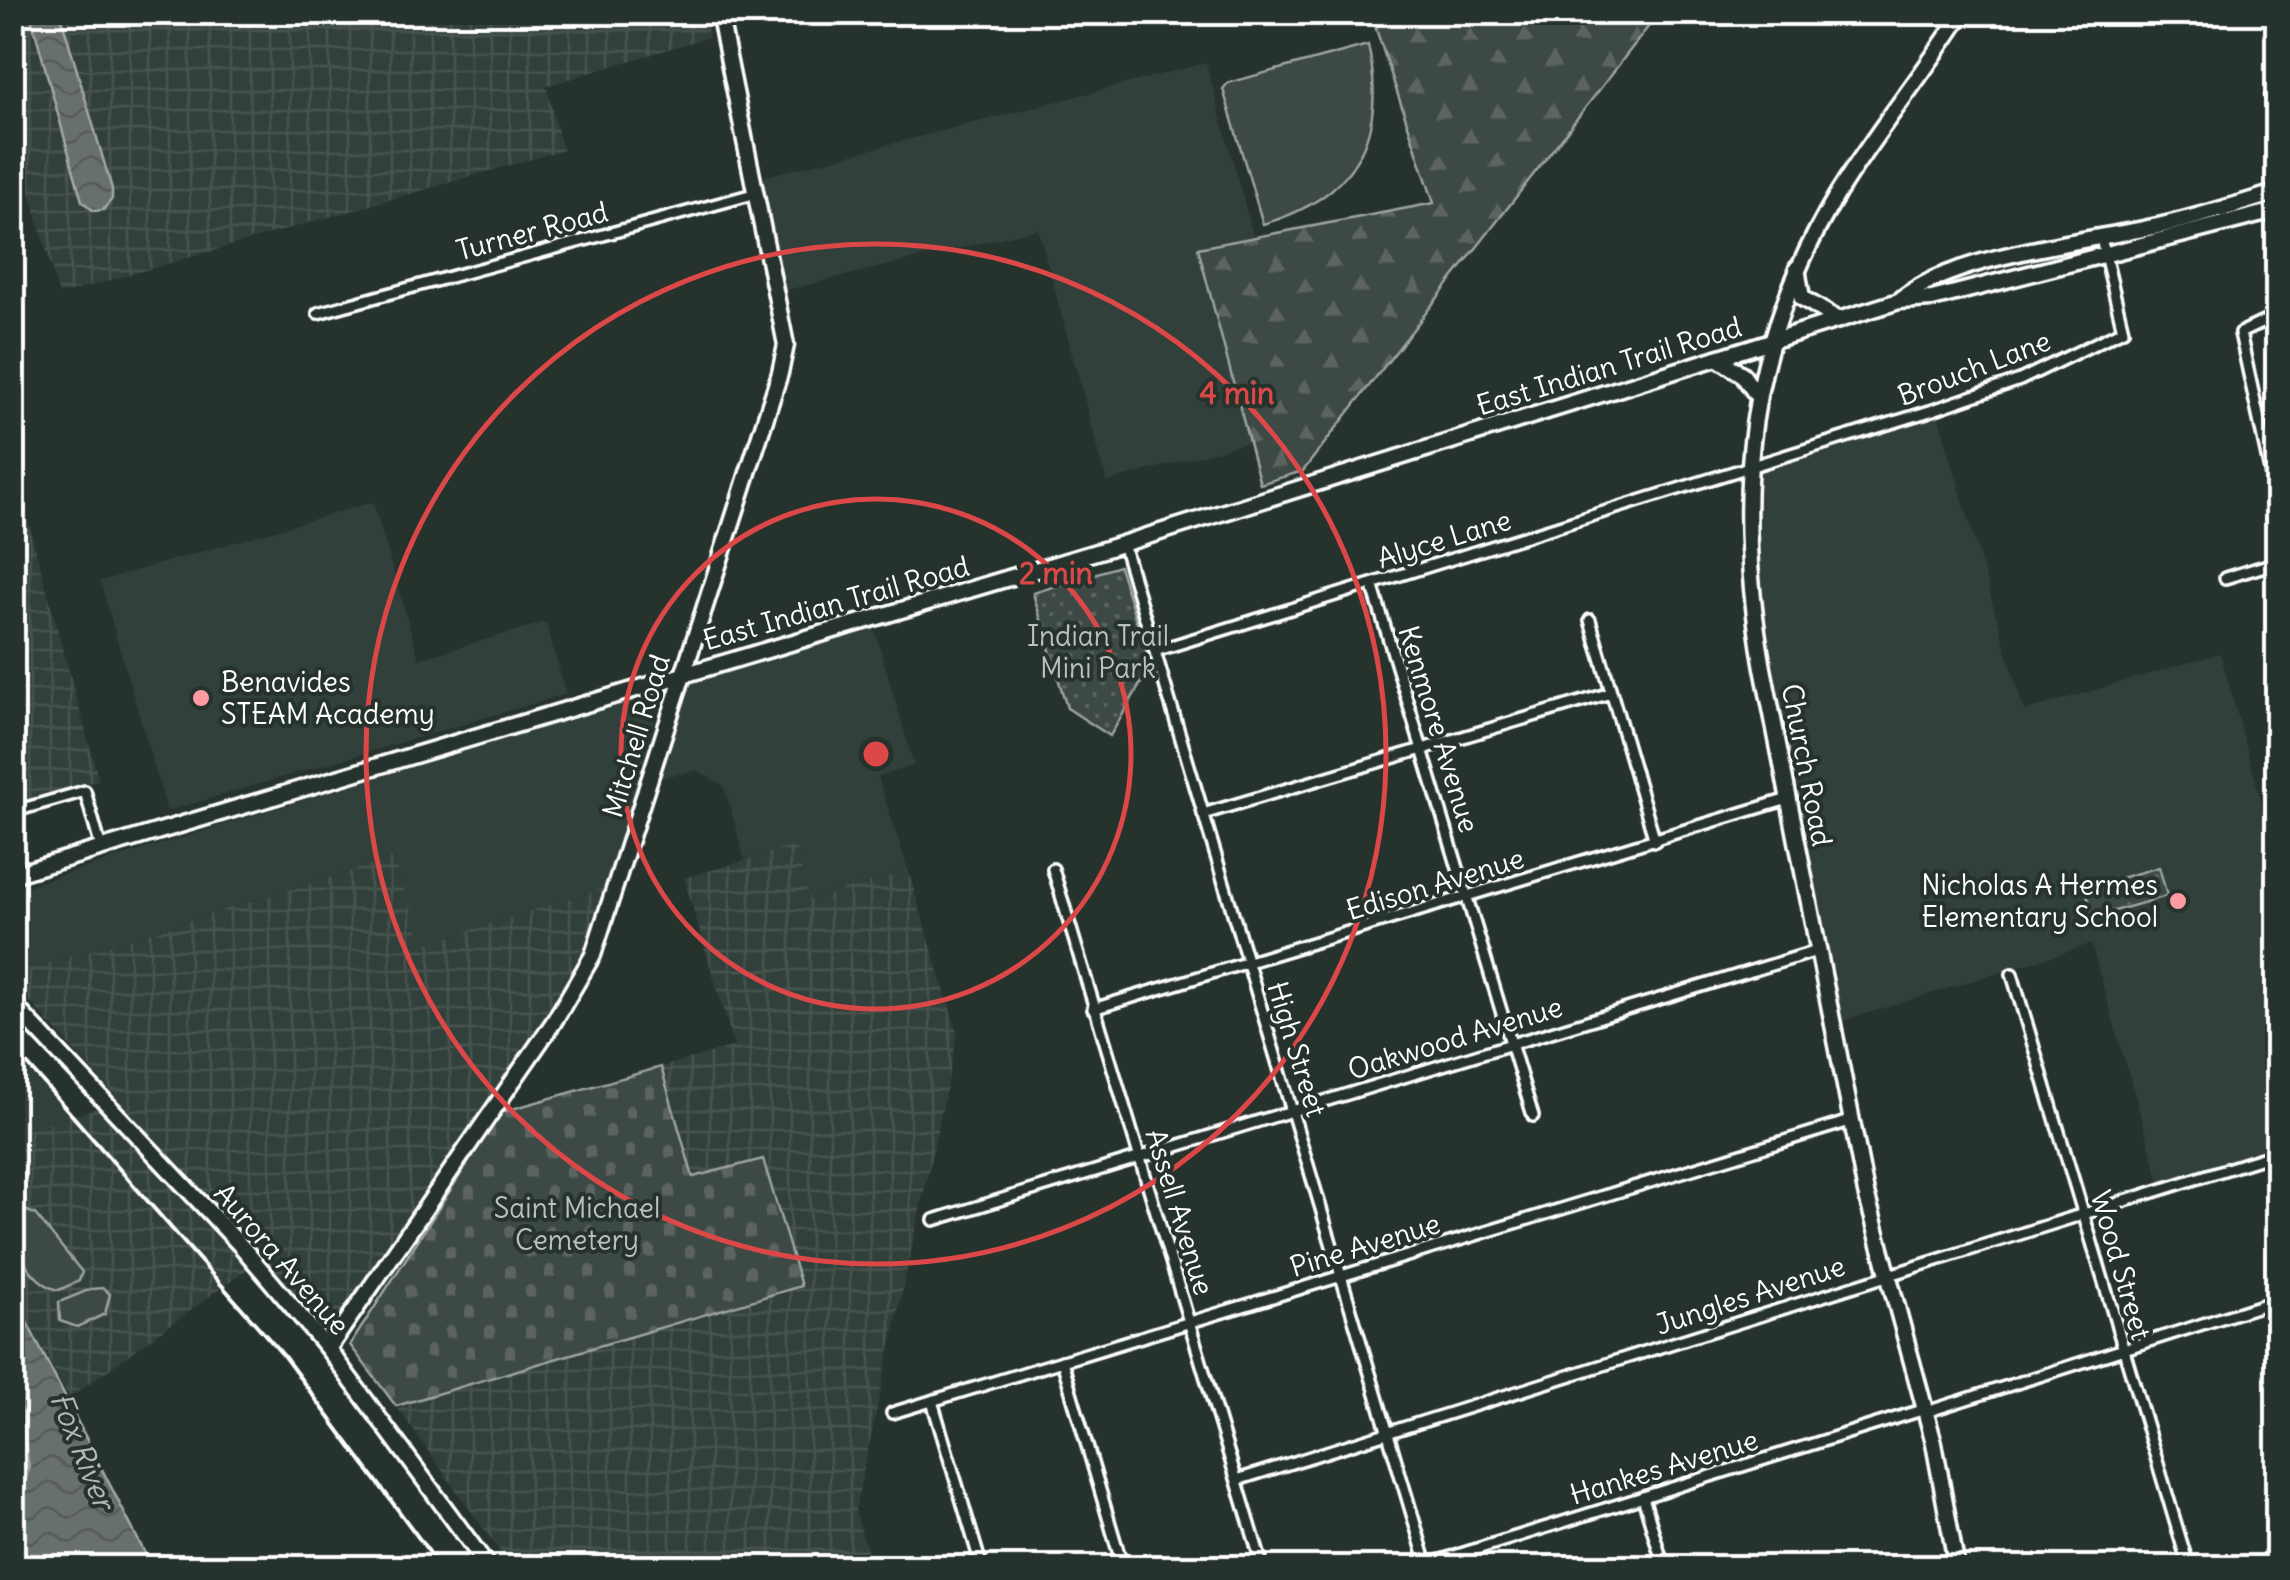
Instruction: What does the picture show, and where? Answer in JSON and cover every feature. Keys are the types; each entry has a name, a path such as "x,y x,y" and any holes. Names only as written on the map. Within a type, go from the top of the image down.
{"main road":[{"name":"Mitchell Road","path":"328,1349 584,972 602,932 786,345 719,12"},
{"name":"Church Road","path":"1957,1564 1926,1411 1850,1121 1788,799 1755,624 1748,471 1770,342 1797,266 1838,192 1964,12"},
{"name":"East Indian Trail Road","path":"1900,300 1916,286 2032,251 2186,220 2278,192"},
{"name":"East Indian Trail Road","path":"12,875 1122,544 1900,300 1932,298 2278,210"},
{"path":"1797,266 1802,298 1839,320"},
{"path":"1717,358 1742,374 1758,397"},
{"name":"Aurora Avenue","path":"12,1003 242,1247 328,1349 490,1568"},
{"path":"2258,1568 2278,1562"}],"street":[{"name":"Turner Road","path":"318,312 757,193"},
{"name":"Brouch Lane","path":"1748,471 2020,380 2124,330 2101,238"},
{"path":"2278,316 2240,333 2278,506"},
{"name":"Alyce Lane","path":"1154,651 1748,471"},
{"name":"High Street","path":"1122,544 1342,1276 1424,1566"},
{"path":"2226,578 2278,562"},
{"name":"Kenmore Avenue","path":"1372,584 1533,1116"},
{"path":"1590,620 1654,841"},
{"path":"1203,814 1611,693"},
{"path":"12,812 86,791 102,848"},
{"name":"Edison Avenue","path":"1094,1009 1788,799"},
{"name":"Assell Avenue","path":"1053,869 1262,1568"},
{"name":"Oakwood Avenue","path":"934,1220 1818,951"},
{"name":"Wood Street","path":"2012,974 2189,1568"},
{"name":"Pine Avenue","path":"892,1413 1850,1121"},
{"name":"Jungles Avenue","path":"1237,1480 2083,1218 2278,1153"},
{"path":"2273,1302 2278,1336"},
{"name":"Hankes Avenue","path":"1424,1566 2273,1302"},
{"path":"1062,1361 1123,1568"},
{"path":"932,1401 982,1568"},
{"path":"1643,1497 1664,1568"},
{"path":"1935,1568 1957,1564"}],"shaded area":[{"path":"704,12 709,37 546,86 563,150 59,295 13,132 13,13"},
{"path":"1206,63 1254,238 1198,249 1249,442 1107,482 1038,229 782,291 759,178"},
{"path":"1938,414 2024,711 2220,653 2277,858 2277,1146 2160,1182 2091,944 1836,1023 1759,624 1750,473"},
{"path":"13,467 99,780 12,806"},
{"path":"373,502 419,659 546,622 566,694 167,811 100,581"},
{"path":"873,624 914,765 878,777 908,870 809,900 795,847 745,860 724,786 696,770 656,779 686,680"},
{"path":"664,689 608,887 422,946 394,858 13,974 13,890"},
{"path":"795,846 810,900 908,870 958,1035 855,1510 872,1567 511,1567 396,1406 800,1286 763,1160 693,1178 661,1067 734,1046 684,878"},
{"path":"394,858 423,945 608,887 591,946 544,1026 333,1343 263,1258 69,1398 13,1293 13,1134 120,1101 13,983 13,974"},
{"path":"13,1053 70,1117 13,1134"}],"green space":[{"path":"1521,12 1659,13 1303,471 1260,484 1198,248 1434,203 1374,23"},
{"path":"1368,45 1373,108 1368,135 1357,159 1321,198 1263,224 1223,89 1228,83"},
{"name":"Indian Trail Mini Park","path":"1119,566 1151,666 1110,736 1067,708 1033,593"},
{"path":"2159,867 2167,896 2094,917 2085,888"},
{"name":"Saint Michael Cemetery","path":"661,1067 693,1177 763,1159 801,1286 396,1406 350,1345 501,1112"},
{"path":"27,1211 35,1214 82,1272 79,1281 59,1290 40,1280 24,1262 13,1228 14,1218"},
{"path":"103,1288 110,1294 105,1314 77,1327 60,1321 59,1302"},
{"path":"12,1384 19,1391 29,1469 25,1481 13,1479"}],"water":[{"path":"30,13 60,13 112,189 112,199 103,210 94,211 82,201"},
{"name":"Fox River","path":"12,1293 152,1567 13,1567 13,1479 25,1480 29,1469 19,1391 13,1384"}],"railway":[{"path":"12,1047 283,1355 441,1568"}],"place":[{"name":"Benavides STEAM Academy","path":"201,698"},
{"name":"Nicholas A Hermes Elementary School","path":"2178,901"}]}
